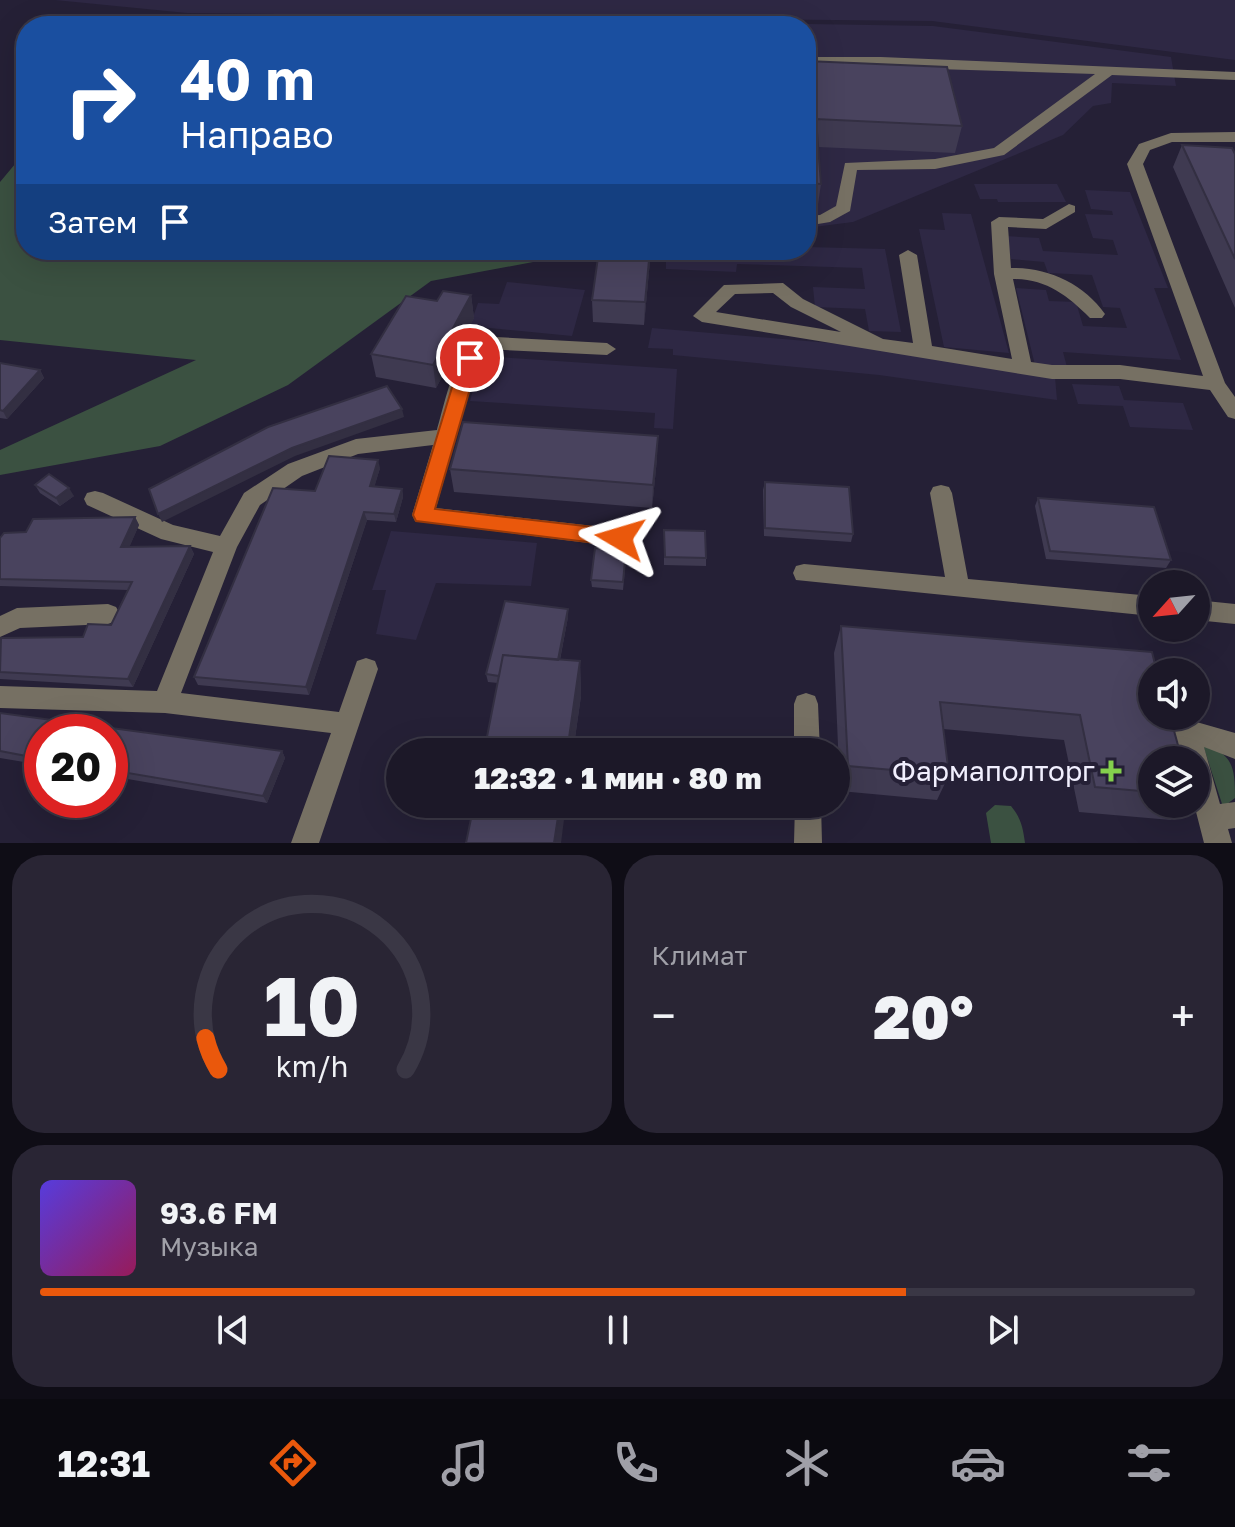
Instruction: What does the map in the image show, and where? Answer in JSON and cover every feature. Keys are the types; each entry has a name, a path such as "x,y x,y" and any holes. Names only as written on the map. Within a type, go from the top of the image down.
{"street":[{"path":"816,61 1235,76"},
{"path":"816,220 844,208 850,166 935,164 999,152 1107,72"},
{"path":"1234,139 1171,138 1144,147 1135,164 1216,384 1235,412"},
{"path":"1023,367 1003,274 999,222 1046,224 1069,209"},
{"path":"908,255 923,350"},
{"path":"1003,274 1032,272 1071,287 1096,314"},
{"path":"876,342 797,303 777,287 730,289 702,316 1052,372 1120,372 1183,377 1216,384"},
{"path":"607,349 477,342 463,375 423,515 620,538"},
{"path":"165,702 226,546 252,499 295,470 356,447 445,436"},
{"path":"941,493 958,586"},
{"path":"95,499 169,533 226,546"},
{"path":"804,573 1138,605"},
{"path":"1210,611 1235,614"},
{"path":"0,627 17,618 108,614"},
{"path":"305,843 366,669"},
{"path":"0,697 165,702 347,724"},
{"path":"806,704 807,738"},
{"path":"1190,746 1186,731 1222,739 1235,747"},
{"path":"1210,797 1222,825"},
{"path":"808,818 808,843"}],"shaded area":[{"path":"55,0 1235,0 1235,60 932,21 816,20 816,16 187,13"},
{"path":"816,24 933,26 1171,57 1176,86 1112,83 1111,103 1093,106 1063,135 853,222 816,227"},
{"path":"974,184 1057,184 1066,202 980,199"},
{"path":"1085,190 1130,192 1168,288 1154,288 1181,360 1063,352 1067,367 1035,365 1016,288 1046,290 1049,301 1076,302 1083,326 1127,328 1120,308 1103,307 1092,275 1048,273 1044,262 1011,259 1005,236 1039,238 1043,251 1118,255 1113,240 1093,238 1085,214 1113,215 1112,211 1091,209"},
{"path":"942,213 971,214 1009,353 944,347 919,229 945,230"},
{"path":"816,247 885,249 901,332 869,331 865,309 815,307 813,287 865,289 862,268 737,264 736,272 666,269 666,260 816,260"},
{"path":"507,282 585,290 572,336 470,326 478,303 499,304"},
{"path":"652,328 866,346 1055,377 1057,400 879,375 673,355 673,349 648,348"},
{"path":"482,356 677,369 673,429 654,428 655,413 470,401"},
{"path":"1072,384 1119,386 1124,400 1183,403 1193,430 1130,427 1123,406 1078,404"},
{"path":"391,531 537,543 531,586 436,583 416,640 376,634 386,590 372,590"}],"green space":[{"path":"16,163 16,260 544,260 431,281 288,385 160,446 0,475 0,450 196,360 0,340 0,182"},
{"path":"1210,747 1227,758 1233,771 1235,798 1223,807 1210,767"},
{"path":"995,805 1011,806 1021,823 1025,843 991,843 986,813"}],"building":[{"path":"816,61 947,67 962,126 816,119"},
{"path":"816,119 821,184 816,184"},
{"path":"1182,145 1232,148 1235,154 1235,259"},
{"path":"598,260 649,260 645,302 592,300"},
{"path":"443,291 471,295 433,365 371,354 406,296 437,301"},
{"path":"0,363 40,370 3,411 0,410"},
{"path":"387,386 402,409 292,448 158,514 149,489 268,427"},
{"path":"463,422 658,436 653,485 450,469"},
{"path":"329,456 378,460 370,486 402,489 394,514 364,512 306,687 194,677 273,488 315,491"},
{"path":"49,474 69,488 56,498 35,485"},
{"path":"765,482 849,487 853,534 765,528"},
{"path":"1038,498 1154,507 1171,560 1050,551"},
{"path":"135,517 121,547 190,546 128,679 0,672 1,638 83,637 88,624 111,625 132,582 0,579 0,538 4,533 26,532 33,519"},
{"path":"664,530 705,531 706,558 665,557"},
{"path":"595,548 626,550 623,582 591,580"},
{"path":"505,601 568,609 558,660 503,655 499,676 486,674"},
{"path":"841,626 1152,652 1154,658 1138,658 1138,730 1174,730 1178,746 1138,746 1138,791 1095,787 1080,715 940,702 949,775 850,766 850,738 847,738"},
{"path":"503,655 580,661 569,738 487,738"},
{"path":"0,713 24,716 24,756 0,751"},
{"path":"128,730 282,751 263,796 128,773"},
{"path":"471,818 558,818 554,843 466,843"}],"place":[{"name":"Фармаполторг","path":"1111,771"}],"route":[{"path":"470,358 423,515 620,538"}]}
